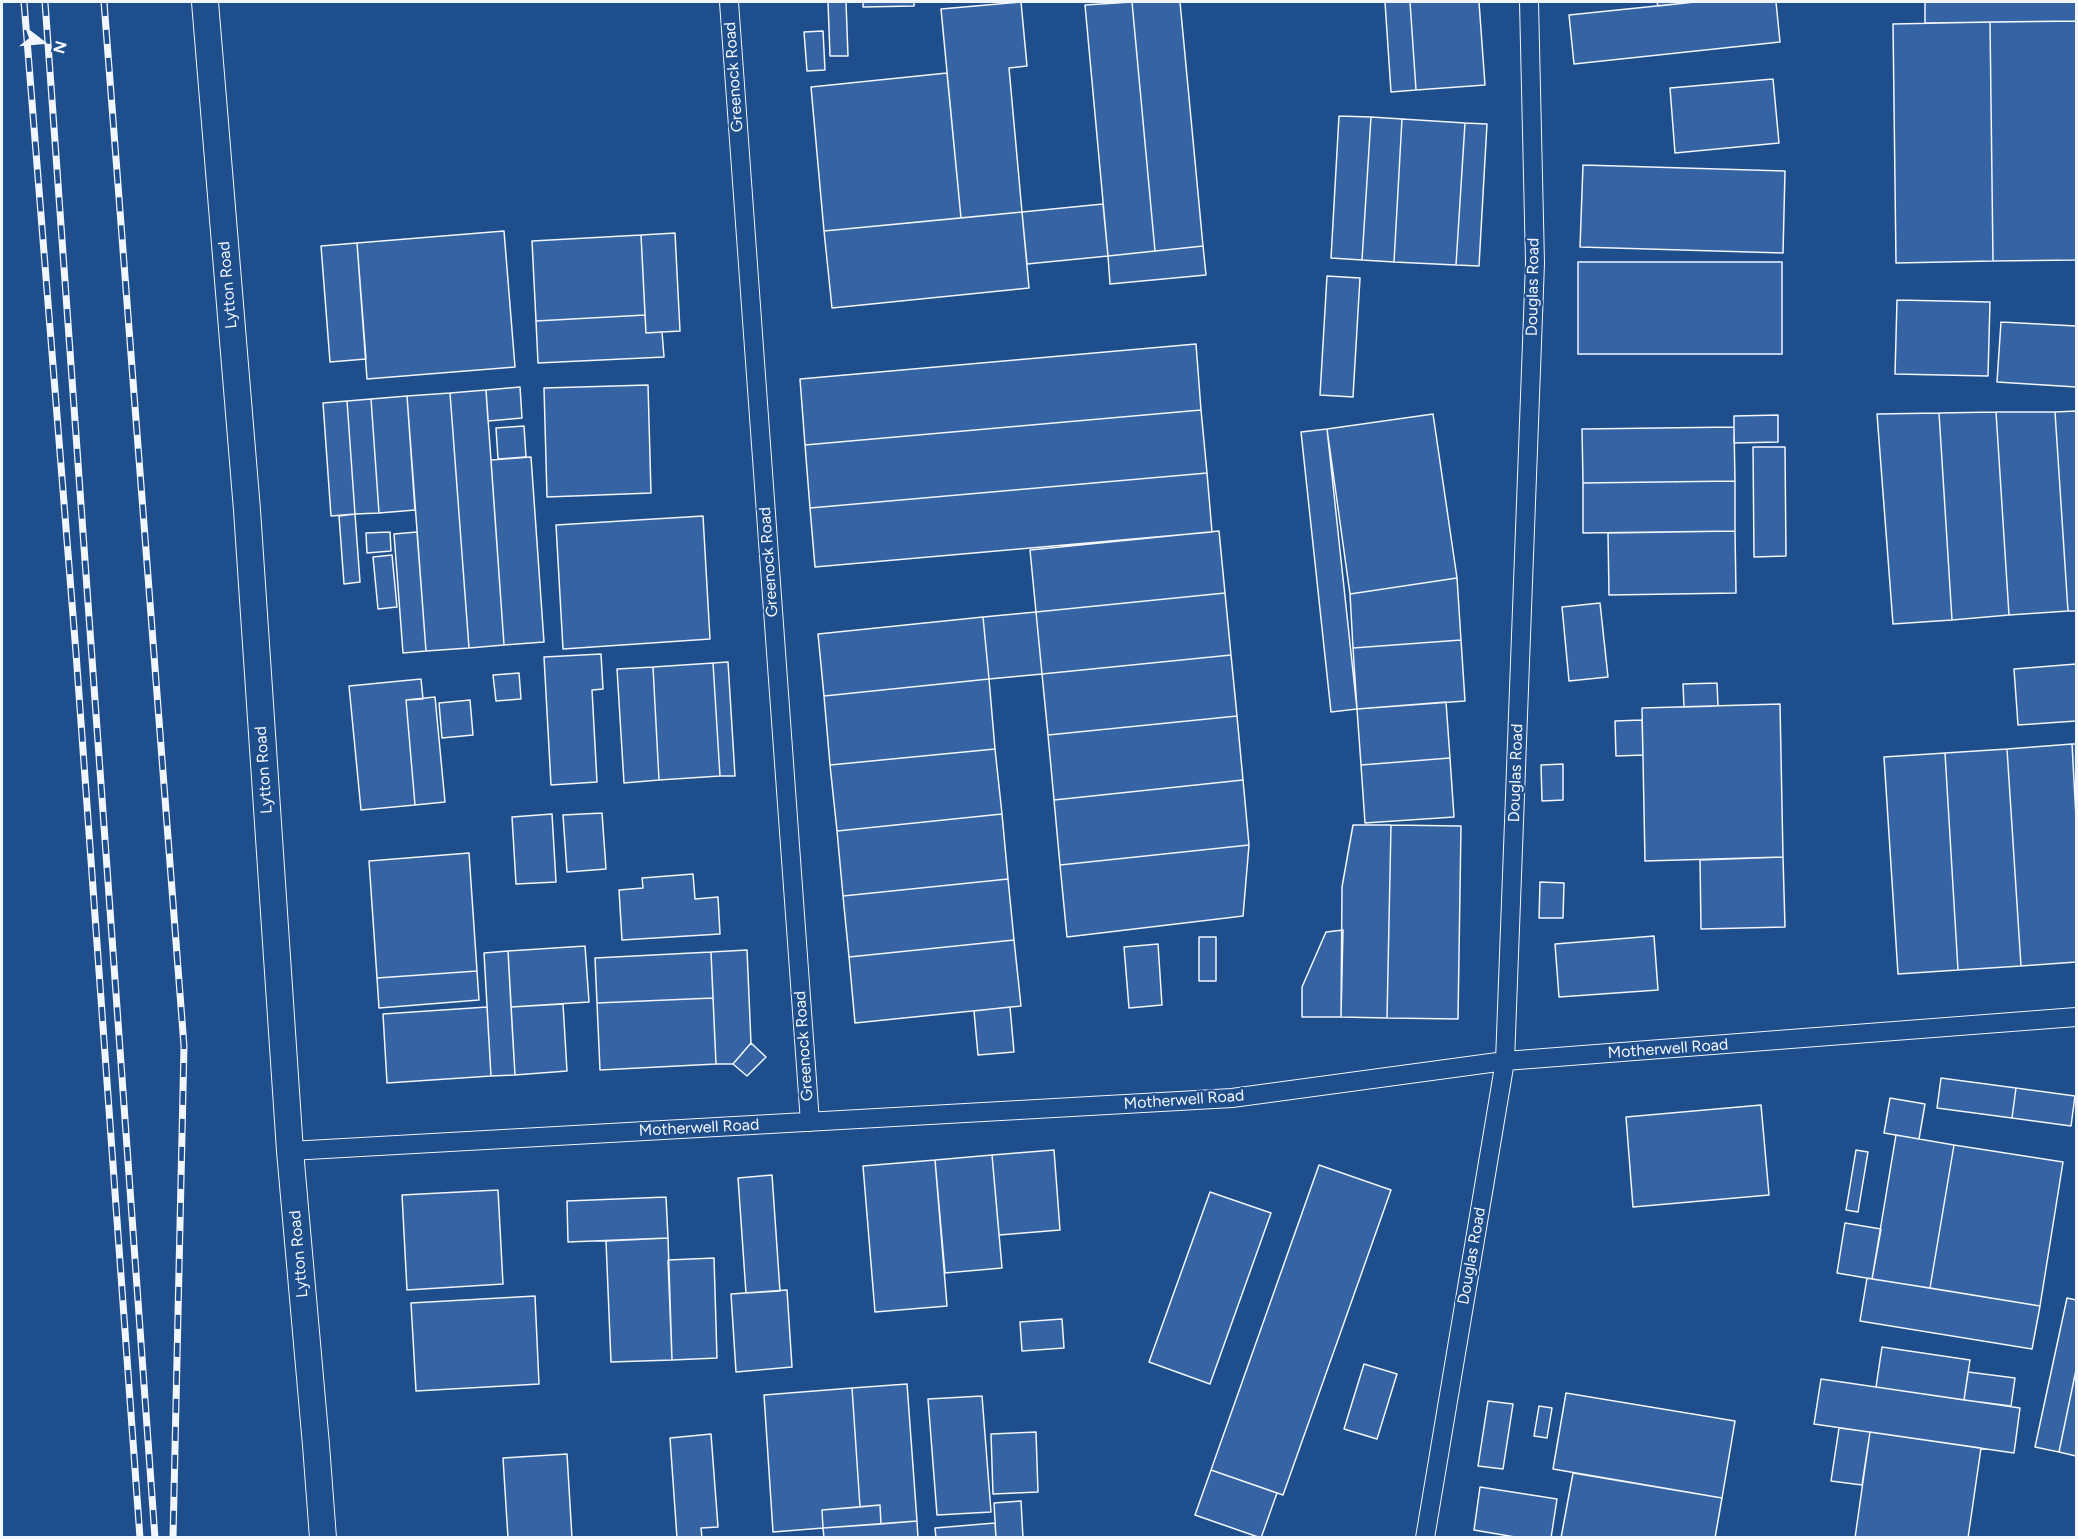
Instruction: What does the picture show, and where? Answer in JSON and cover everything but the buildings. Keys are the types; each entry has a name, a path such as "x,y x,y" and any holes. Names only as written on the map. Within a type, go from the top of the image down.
{"main road":[{"name":"Lytton Road","path":"205,2 248,522 290,1151 323,1538"}],"street":[{"name":"Greenock Road","path":"729,2 810,1122"},
{"name":"Douglas Road","path":"1425,1538 1505,1062 1534,263 1529,2"},
{"name":"Motherwell Road","path":"290,1151 1232,1098 1505,1062 2076,1017"}],"railway":[{"path":"24,2 76,653 140,1538"},
{"path":"45,2 155,1538"},
{"path":"104,2 184,1046 173,1538"}]}
